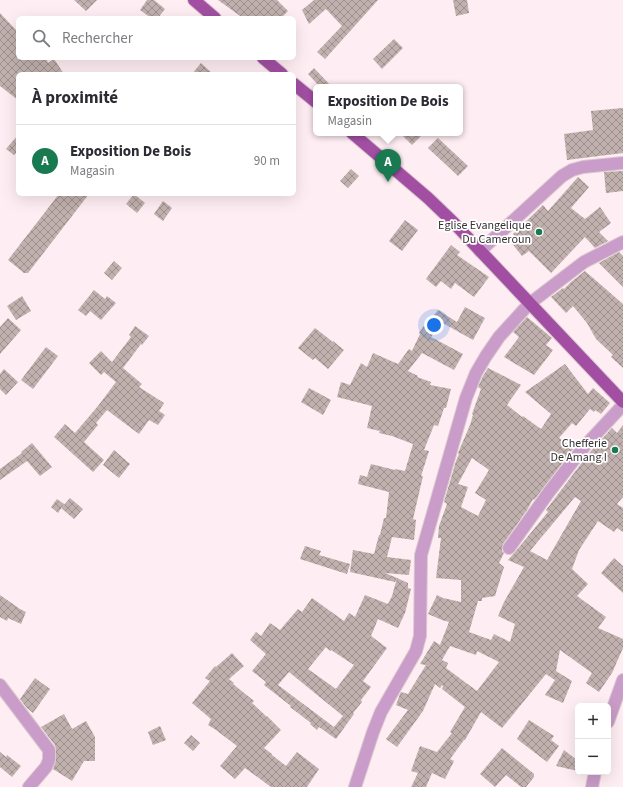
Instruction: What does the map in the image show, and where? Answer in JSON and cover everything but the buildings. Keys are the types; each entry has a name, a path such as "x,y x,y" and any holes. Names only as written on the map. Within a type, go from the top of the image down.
{"main road":[{"path":"194,0 213,16"},
{"path":"265,60 280,72"},
{"path":"296,86 313,100"},
{"path":"356,136 428,198 480,251 623,404"}],"street":[{"path":"480,251 562,176 572,170 583,167 623,163"},
{"path":"355,787 381,712 416,651 420,636 421,555 466,398 476,373 499,337 529,304 584,262 623,242"},
{"path":"510,548 545,498 584,447 623,404"},
{"path":"611,714 623,680"},
{"path":"0,685 49,750 49,760 46,767 29,787"},
{"path":"592,787 594,775"}],"place":[{"name":"Exposition De Bois","path":"388,182"},
{"name":"Eglise Evangelique Du Cameroun","path":"539,232"},
{"name":"Chefferie De Amang I","path":"615,450"}]}
